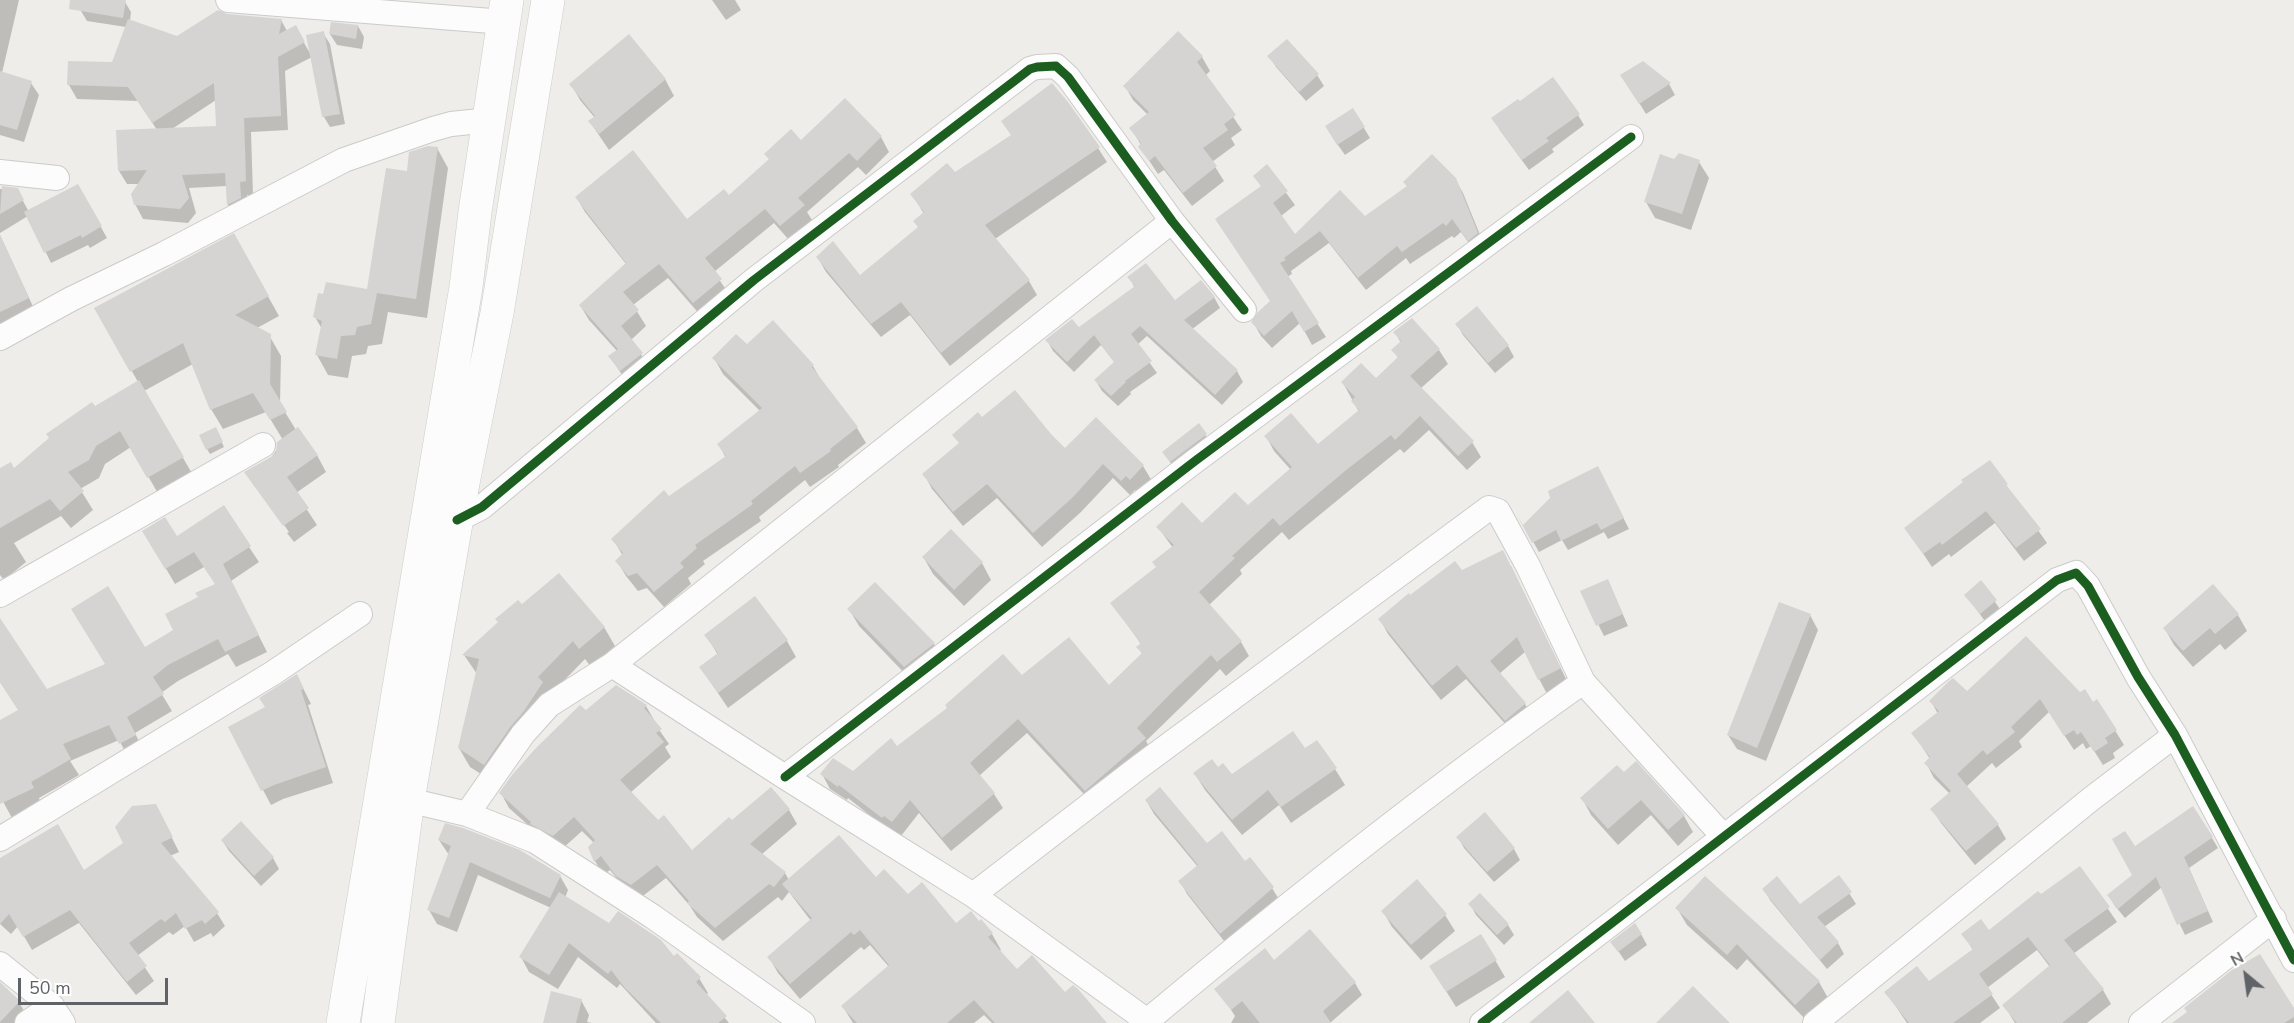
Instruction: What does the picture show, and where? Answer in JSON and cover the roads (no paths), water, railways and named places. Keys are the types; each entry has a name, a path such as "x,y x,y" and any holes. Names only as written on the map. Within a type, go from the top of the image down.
{"main road":[{"path":"378,1023 408,800 497,313 548,0"},
{"path":"343,1023 466,287 506,11"}],"street":[{"path":"228,0 296,6 506,11"},
{"path":"458,520 482,507 754,280 1030,69 1037,67 1056,66 1068,76 1172,221 1244,310"},
{"path":"0,338 344,160 451,124 490,120"},
{"path":"785,777 1195,461 1631,137"},
{"path":"0,172 57,178"},
{"path":"467,814 523,734 549,705 612,665 1172,221"},
{"path":"0,595 263,445"},
{"path":"973,895 1139,767 1489,508 1498,511 1528,566 1583,682 1723,836"},
{"path":"1482,1023 2057,580 2076,573 2088,586 2138,677 2175,735 2294,960"},
{"path":"0,839 273,673 360,614"},
{"path":"612,665 973,895 1149,1022 1280,910 1537,714 1583,682"},
{"path":"1815,1023 2091,799 2175,735"},
{"path":"408,800 467,814 535,841 652,916 803,1023"},
{"path":"2141,1023 2274,919"},
{"path":"0,964 58,1014"},
{"path":"27,1023 58,1014"}]}
